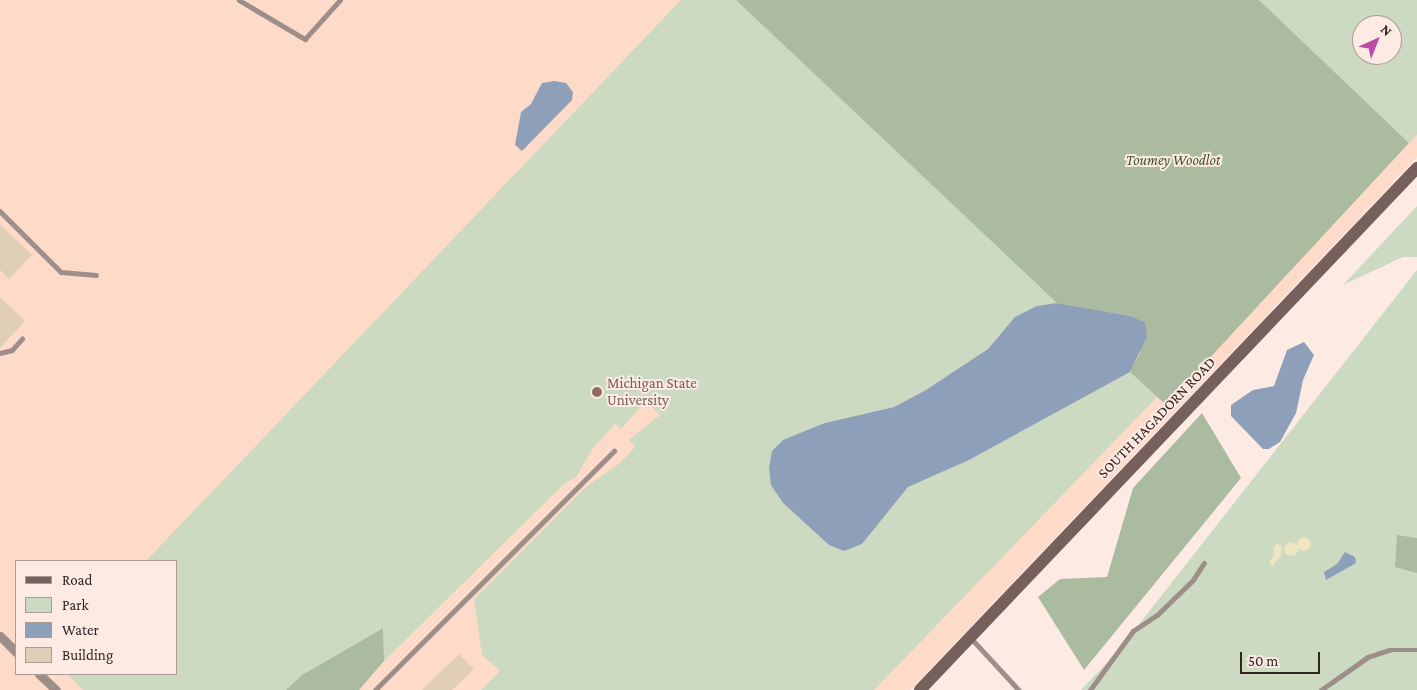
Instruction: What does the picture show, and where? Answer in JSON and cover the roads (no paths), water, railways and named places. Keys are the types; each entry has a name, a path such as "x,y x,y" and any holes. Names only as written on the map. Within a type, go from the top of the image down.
{"street":[{"name":"SOUTH HAGADORN ROAD","path":"920,690 1417,168"},
{"path":"0,636 15,651"},
{"path":"40,675 56,690"}],"lane":[{"path":"238,0 305,39 340,0"},
{"path":"0,211 61,272 96,275"},
{"path":"0,353 12,350 22,339"},
{"path":"375,690 614,451"},
{"path":"1090,690 1134,631 1156,615 1193,580 1204,563"},
{"path":"970,637 1019,690"},
{"path":"1321,690 1368,657 1390,650 1417,650"}],"water":[{"path":"554,81 566,83 573,92 572,100 522,151 515,145 521,112 531,104 542,83"},
{"path":"1057,303 1131,316 1145,322 1147,337 1130,372 969,460 908,487 862,544 844,551 829,545 783,503 771,485 769,468 772,451 783,440 825,423 894,407 926,390 988,349 1015,317 1037,306"},
{"path":"1304,342 1314,355 1303,380 1296,413 1280,442 1269,449 1263,449 1231,416 1231,405 1253,390 1274,386 1287,350"},
{"path":"1345,552 1355,557 1356,563 1326,580 1324,572 1337,564"}],"place":[{"name":"Michigan State University","path":"597,392"}],"park label":[{"name":"Toumey Woodlot","path":"1173,161"}]}
